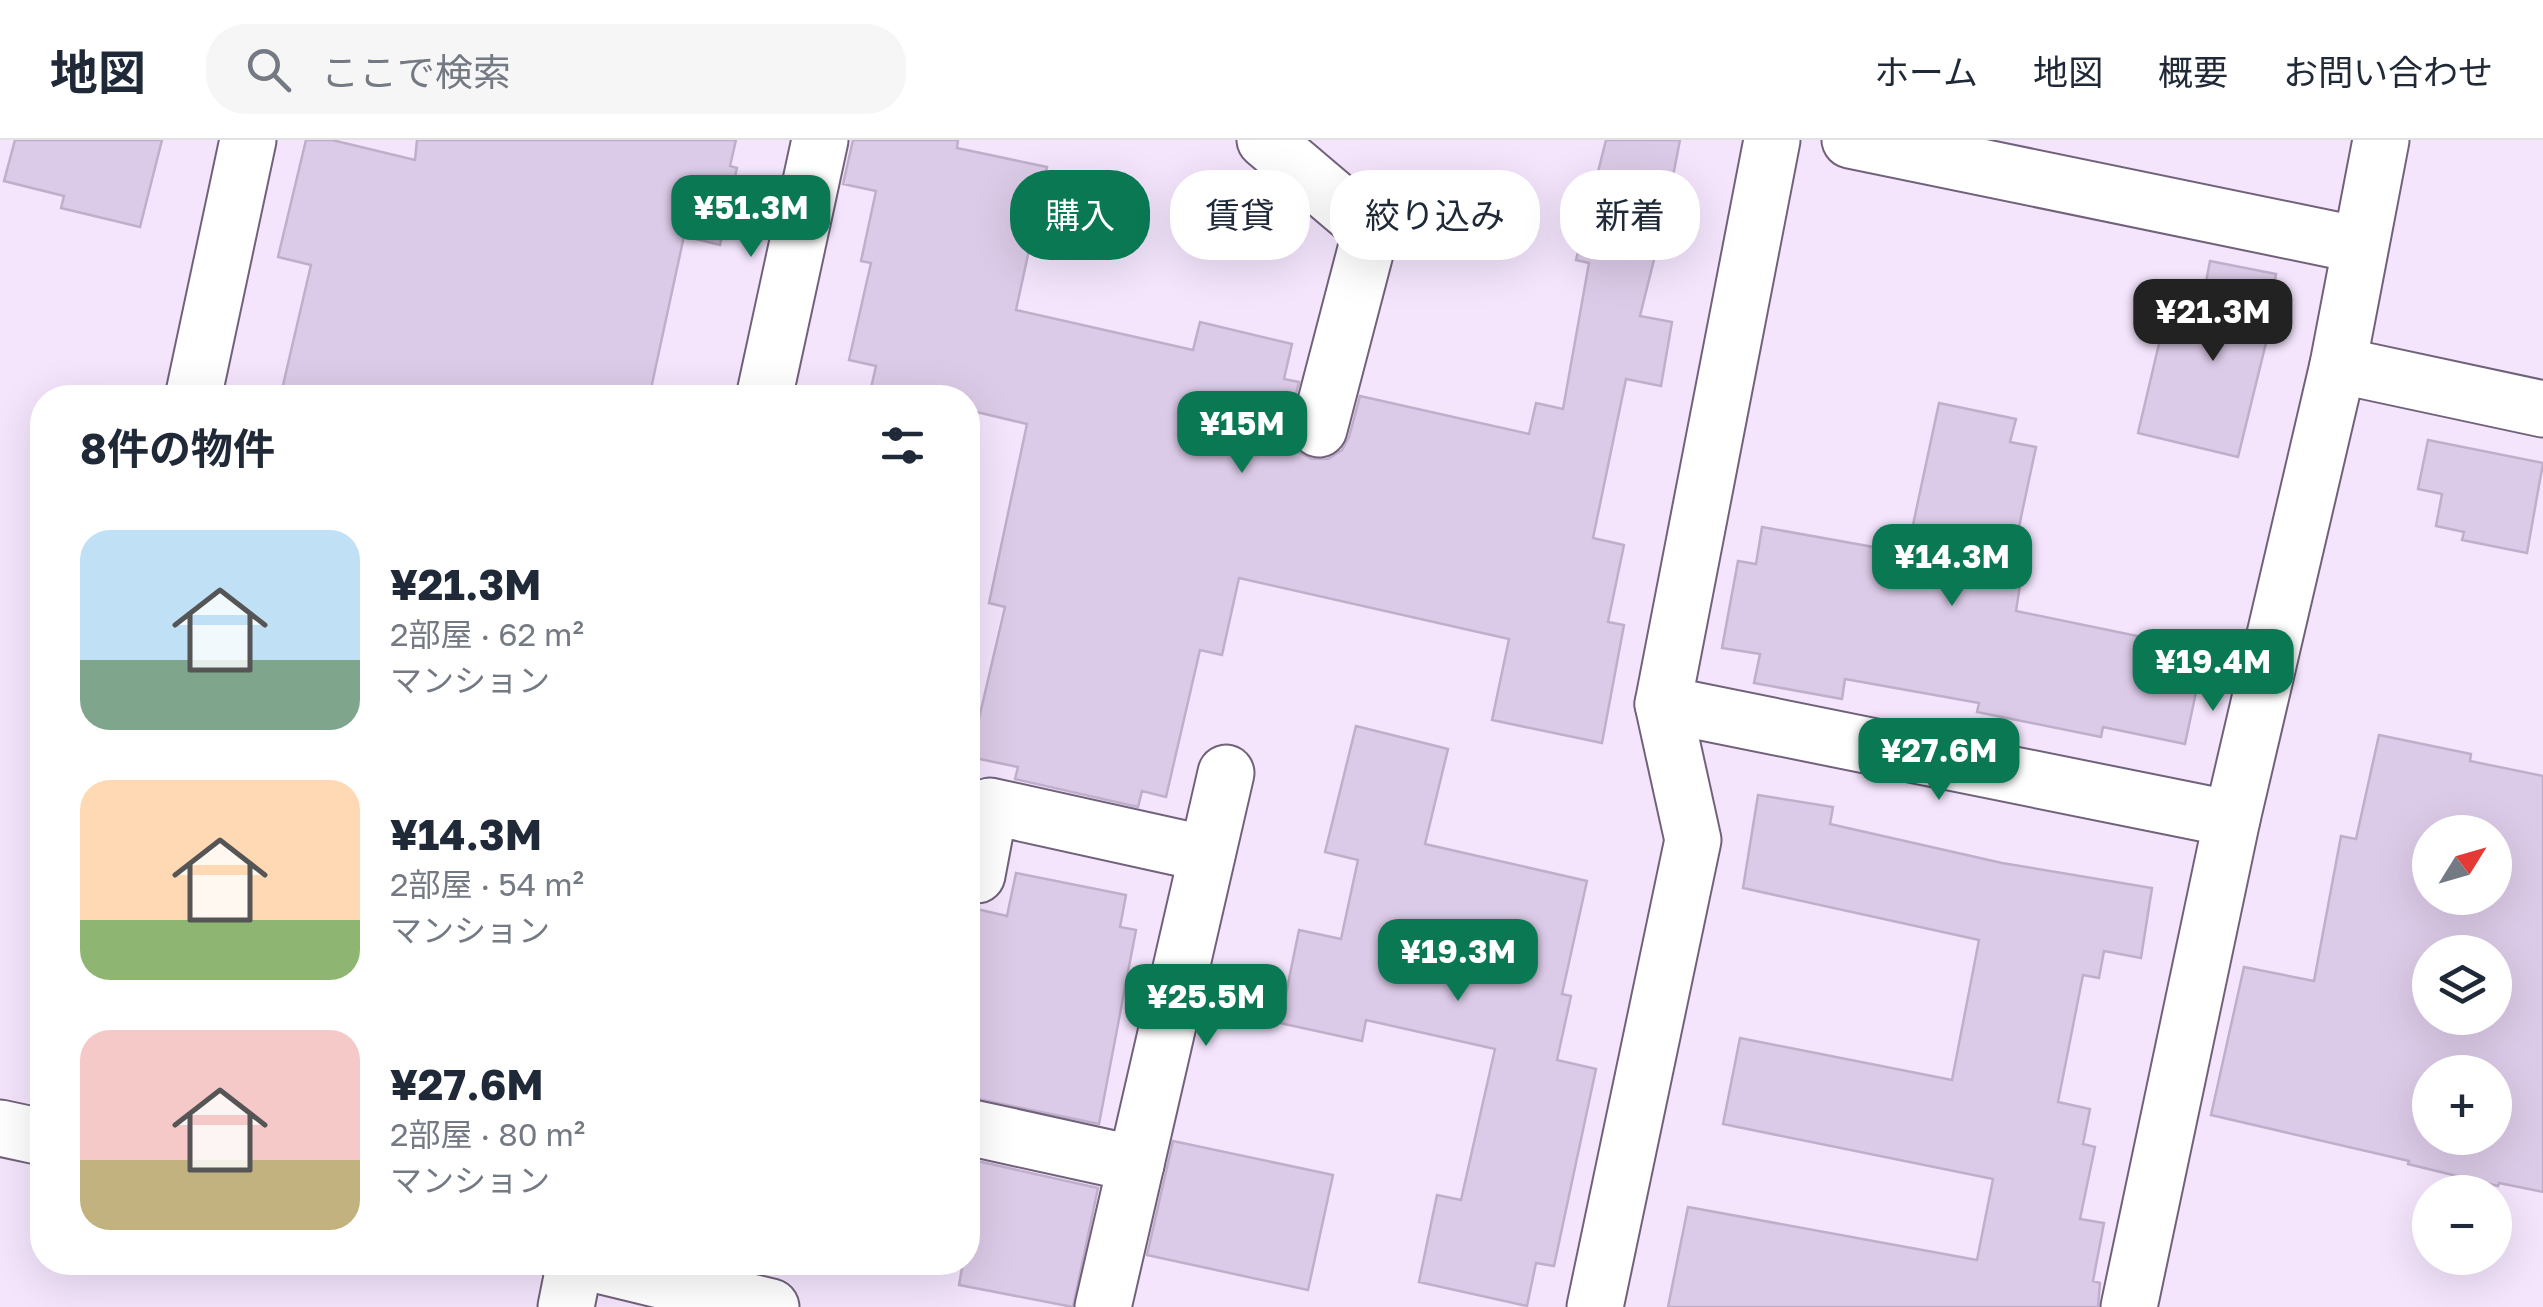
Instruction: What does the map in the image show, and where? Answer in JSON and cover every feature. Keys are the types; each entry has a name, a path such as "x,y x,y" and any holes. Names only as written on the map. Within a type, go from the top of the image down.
{"street":[{"path":"196,385 248,140"},
{"path":"767,385 820,140"},
{"path":"1265,140 1371,230 1319,429"},
{"path":"1595,1307 1692,840 1663,704 1772,140"},
{"path":"1850,140 2359,245"},
{"path":"2128,1307 2232,820 2338,366 2382,140"},
{"path":"2338,366 2543,409"},
{"path":"1663,704 2232,820"},
{"path":"1103,1307 1226,773"},
{"path":"980,859 990,806 1208,854"},
{"path":"980,1129 1136,1164"},
{"path":"566,1307 572,1275"},
{"path":"639,1275 771,1307"}],"building":[{"path":"15,140 162,140 140,227 61,208 64,196 4,181"},
{"path":"306,140 332,140 415,160 417,140 736,140 730,166 737,168 720,245 684,236 652,385 283,385 311,265 278,257"},
{"path":"853,140 958,140 957,148 1047,167 1010,170 1010,260 1027,260 1016,310 1193,350 1200,322 1292,344 1284,379 1299,382 1289,436 1298,452 1312,459 1328,459 1342,450 1360,396 1529,434 1536,403 1563,409 1589,263 1576,260 1654,260 1640,316 1672,322 1661,386 1626,379 1593,538 1624,545 1608,622 1624,625 1602,743 1492,720 1509,639 1239,578 1222,655 1200,650 1166,797 1142,791 1138,807 1015,779 1018,767 980,759 980,714 1005,607 989,603 1027,424 980,413 980,385 872,385 876,366 849,360 871,263 861,261 876,191 843,184"},
{"path":"1606,140 1680,140 1674,170 1598,170"},
{"path":"2210,261 2276,274 2272,296 2277,298 2238,457 2138,433 2162,331 2195,339"},
{"path":"1939,403 2016,419 2010,442 2036,447 2007,583 2020,585 2016,611 2205,650 2185,744 2103,727 2101,737 1977,712 1979,703 1845,679 1842,699 1754,683 1760,654 1722,648 1738,561 1756,564 1762,527 1907,553"},
{"path":"2428,440 2543,463 2527,553 2462,540 2464,532 2436,526 2442,494 2418,489"},
{"path":"1356,726 1448,749 1425,844 1587,881 1562,994 1571,996 1557,1060 1596,1069 1554,1266 1536,1263 1527,1306 1419,1282 1437,1195 1461,1200 1495,1049 1366,1020 1362,1041 1280,1023 1299,930 1341,939 1358,860 1325,852"},
{"path":"2379,735 2471,754 2470,761 2543,776 2543,1192 2512,1186 2512,1175 2453,1175 2408,1164 2409,1161 2211,1115 2244,967 2314,981 2341,836 2356,839"},
{"path":"1758,795 1833,807 1830,824 2002,863 2152,888 2141,958 2104,951 2099,978 2083,975 2058,1102 2090,1109 2083,1144 2095,1147 2080,1219 2104,1223 2093,1281 2100,1283 2098,1307 1668,1307 1688,1207 1977,1260 1993,1179 1723,1124 1740,1038 1952,1080 1979,940 1743,888"},
{"path":"1016,873 1126,895 1120,927 1136,930 1099,1124 980,1099 980,910 1007,916"},
{"path":"1173,1141 1333,1175 1308,1290 1147,1255"},
{"path":"980,1162 1098,1188 1073,1307 959,1285 961,1275 980,1275"}]}
